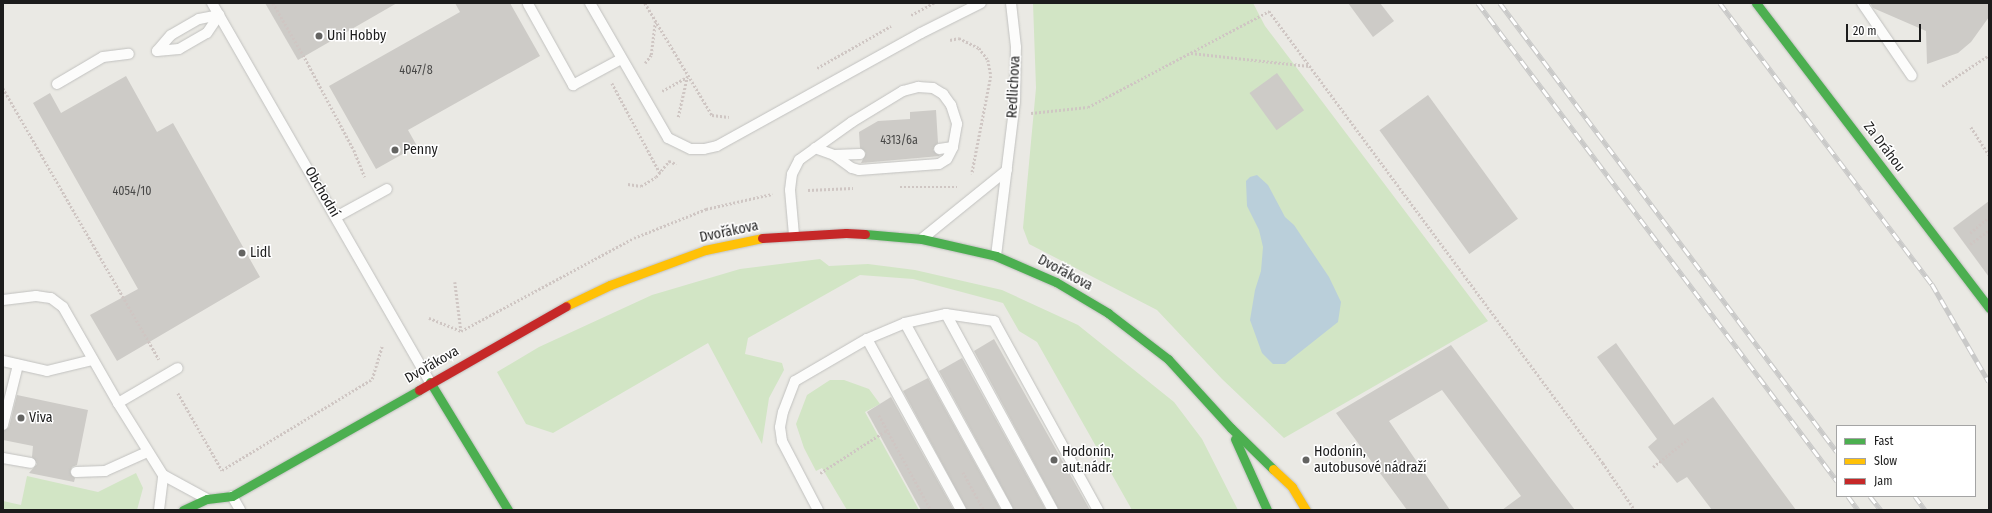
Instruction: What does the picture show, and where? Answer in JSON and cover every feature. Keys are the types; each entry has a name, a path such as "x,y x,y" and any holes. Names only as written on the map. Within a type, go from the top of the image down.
{"main road":[{"name":"Za Dráhou","path":"1756,3 1989,308"},
{"name":"Dvořákova","path":"183,510 207,499 232,496 566,306 616,282 705,250 753,239 794,235 846,233 922,239 996,256 1056,282 1108,313 1168,359 1231,428 1292,487 1306,510"},
{"path":"430,382 508,510"},
{"name":"Dvořákova","path":"1231,428 1267,510"},
{"name":"Dvořákova","path":"226,505 232,496"}],"lane":[{"name":"Obchodní","path":"212,3 430,382"},
{"path":"590,3 668,138 691,149 704,149 717,146 921,33 981,3"},
{"name":"Redlichova","path":"996,256 1007,170 1016,70 1011,3"},
{"path":"1862,3 1912,76"},
{"path":"528,4 573,85 621,59"},
{"path":"219,15 207,33 179,49 157,51 171,34 199,19 219,15"},
{"path":"57,84 103,57 129,54"},
{"path":"794,235 790,190 792,174 799,160 815,148 852,122 896,95 918,87 933,88 943,94 951,105 956,124 953,147 944,163 859,170 834,155 815,148"},
{"path":"939,148 953,147"},
{"path":"834,155 860,154"},
{"path":"922,239 1007,170"},
{"path":"336,217 387,189"},
{"path":"3,300 36,296 51,298 63,307 92,360 147,452 163,475 207,499"},
{"path":"946,314 1053,510"},
{"path":"818,510 782,441 780,427 783,412 795,382 868,339 905,323 946,314 994,322 1098,510"},
{"path":"905,323 1008,510"},
{"path":"868,339 961,510"},
{"path":"3,361 48,371 92,360"},
{"path":"3,425 18,365"},
{"path":"118,403 178,368"},
{"path":"76,472 105,471 147,452"},
{"path":"3,458 31,463"},
{"path":"159,510 163,475"},
{"path":"232,496 240,510"}],"path":[{"path":"273,3 305,58 354,150 365,177"},
{"path":"645,3 712,115 733,116"},
{"path":"912,15 934,3"},
{"path":"1031,113 1088,107 1269,11 1603,463 1634,510"},
{"path":"630,74 641,67 651,55 655,21"},
{"path":"943,41 959,38 979,48 988,60 991,89 971,180"},
{"path":"1191,53 1310,66"},
{"path":"1942,86 1989,55"},
{"path":"668,87 688,77"},
{"path":"612,84 660,172"},
{"path":"3,88 160,361"},
{"path":"1971,127 1989,155"},
{"path":"628,184 641,186 660,172 669,161"},
{"path":"1970,233 1989,217"},
{"path":"455,282 461,330"},
{"path":"178,393 222,470 372,379 382,347"},
{"path":"879,416 931,510"},
{"path":"820,473 887,430"},
{"path":"1653,467 1688,439"}],"green space":[{"path":"1033,3 1253,3 1265,26 1488,321 1284,438 1222,379 1157,310 1029,244 1023,228 1036,88"},
{"path":"820,259 829,266 868,264 915,270 1002,290 1078,325 1174,402 1202,439 1238,510 1132,510 1037,342 1019,331 1003,303 913,279 860,275 748,338 745,354 782,363 784,370 769,398 762,444 708,343 553,433 526,424 497,372 539,347 652,295 740,269"},
{"path":"830,380 844,380 869,389 880,404 865,412 919,510 847,510 822,468 816,471 804,448 796,424 807,395"},
{"path":"136,473 143,488 137,510 3,510 3,501 21,505 27,476 98,492"}],"water":[{"path":"1257,175 1268,185 1285,217 1294,225 1329,277 1341,302 1338,322 1285,364 1273,364 1262,353 1250,320 1255,290 1261,271 1263,247 1259,230 1247,206 1246,181 1250,177"}],"building":[{"name":"Uni Hobby","path":"265,3 397,3 298,60"},
{"path":"455,3 510,3 540,56 408,130 417,146 376,169 329,86 460,12"},
{"path":"1348,3 1380,3 1394,21 1373,37"},
{"path":"1870,3 1989,3 1989,17 1971,42 1958,53 1927,64 1926,31 1873,8"},
{"path":"1277,73 1304,110 1277,130 1249,93"},
{"path":"126,76 157,132 173,123 260,277 117,361 90,315 138,289 33,103 50,93 61,113"},
{"path":"1428,95 1518,219 1469,254 1379,130"},
{"path":"936,110 938,143 933,150 940,156 861,163 866,153 860,148 859,132 878,121 910,119 910,112"},
{"path":"1989,201 1989,277 1953,228"},
{"path":"994,339 1090,510 1059,510 974,351"},
{"path":"1616,343 1674,425 1713,397 1796,510 1712,510 1687,477 1677,483 1648,447 1657,439 1597,357"},
{"path":"1451,345 1575,510 1502,510 1521,496 1442,390 1389,421 1450,510 1407,510 1336,413"},
{"path":"962,358 1046,510 1014,510 939,371"},
{"path":"928,378 1001,510 967,510 903,391"},
{"path":"17,395 88,410 77,465 72,467 70,472 75,478 74,482 29,473 37,464 32,457 33,446 3,440 3,431 9,427"},
{"path":"891,397 954,510 921,510 867,412"}],"railway":[{"path":"1478,3 1836,480"},
{"path":"1500,3 1836,451"},
{"path":"1720,3 1932,284 1989,382"},
{"path":"1849,497 1858,510"},
{"path":"1871,497 1881,510"},
{"path":"1916,497 1925,510"}],"traffic: fast":[{"path":"1756,3 1989,308"},
{"path":"865,234 922,239 996,256 1056,282 1108,313 1168,359 1231,428 1273,469"},
{"path":"430,382 508,510"},
{"path":"183,510 207,499 232,496 419,390"},
{"path":"1235,439 1267,510"}],"traffic: slow":[{"path":"566,306 610,285 705,250 762,238"},
{"path":"1273,469 1292,487 1306,510"}],"traffic: jam":[{"path":"762,238 846,233 865,234"},
{"path":"419,390 566,306"}],"place":[{"name":"Uni Hobby","path":"319,36"},
{"name":"Penny","path":"395,150"},
{"name":"Lidl","path":"242,253"},
{"name":"Viva","path":"21,418"},
{"name":"Hodonín, aut.nádr.","path":"1054,460"},
{"name":"Hodonín, autobusové nádraží","path":"1306,460"}]}
